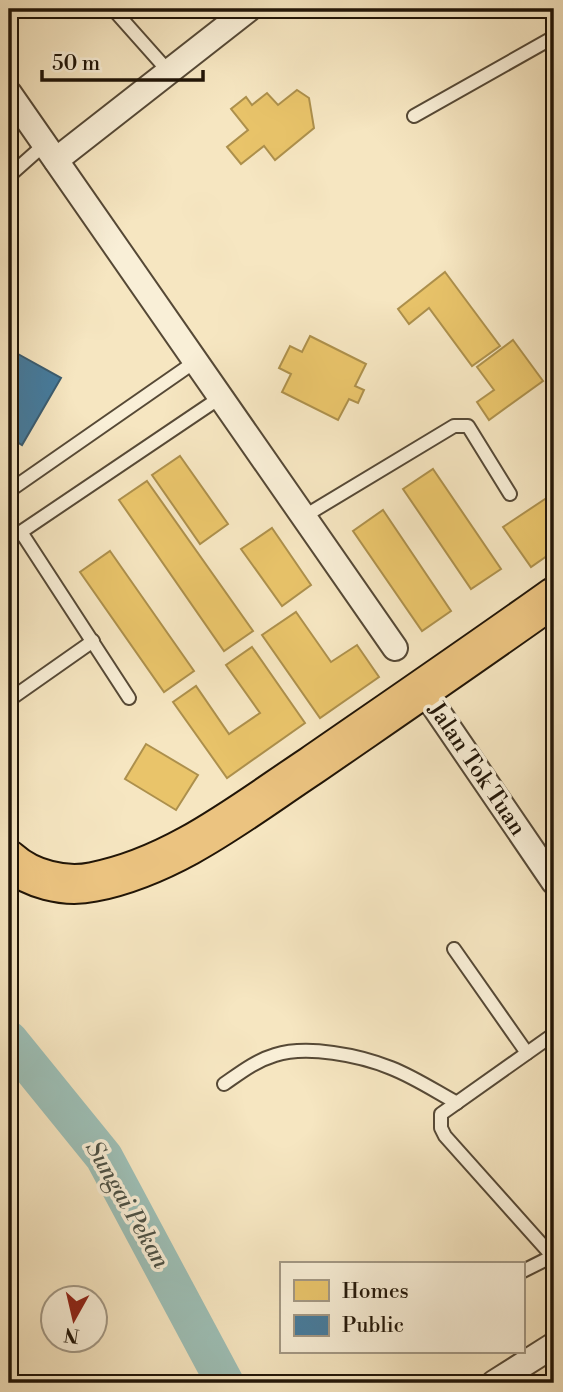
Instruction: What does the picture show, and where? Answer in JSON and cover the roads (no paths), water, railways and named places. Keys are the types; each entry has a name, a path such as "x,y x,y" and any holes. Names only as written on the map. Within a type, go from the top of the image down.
{"highway":[{"path":"9,860 16,867 54,883 92,883 145,866 203,838 423,690 554,597"}],"street":[{"path":"50,152 169,72 249,9"},
{"path":"9,93 395,648"},
{"name":"Jalan Tok Tuan","path":"423,690 554,882"},
{"path":"494,1383 554,1345"}],"lane":[{"path":"113,9 169,72"},
{"path":"414,116 554,37"},
{"path":"9,176 50,152"},
{"path":"9,491 196,361"},
{"path":"9,540 221,397"},
{"path":"303,517 454,425 468,426 510,494"},
{"path":"21,532 130,698"},
{"path":"9,700 93,641"},
{"path":"454,949 527,1054"},
{"path":"524,1271 553,1257 445,1136 441,1128 441,1114 554,1034"},
{"path":"224,1084 248,1066 276,1054 310,1051 347,1055 391,1068 457,1102"}],"waterway":[{"name":"Sungai Pekan","path":"9,1040 104,1157 225,1383"}]}
